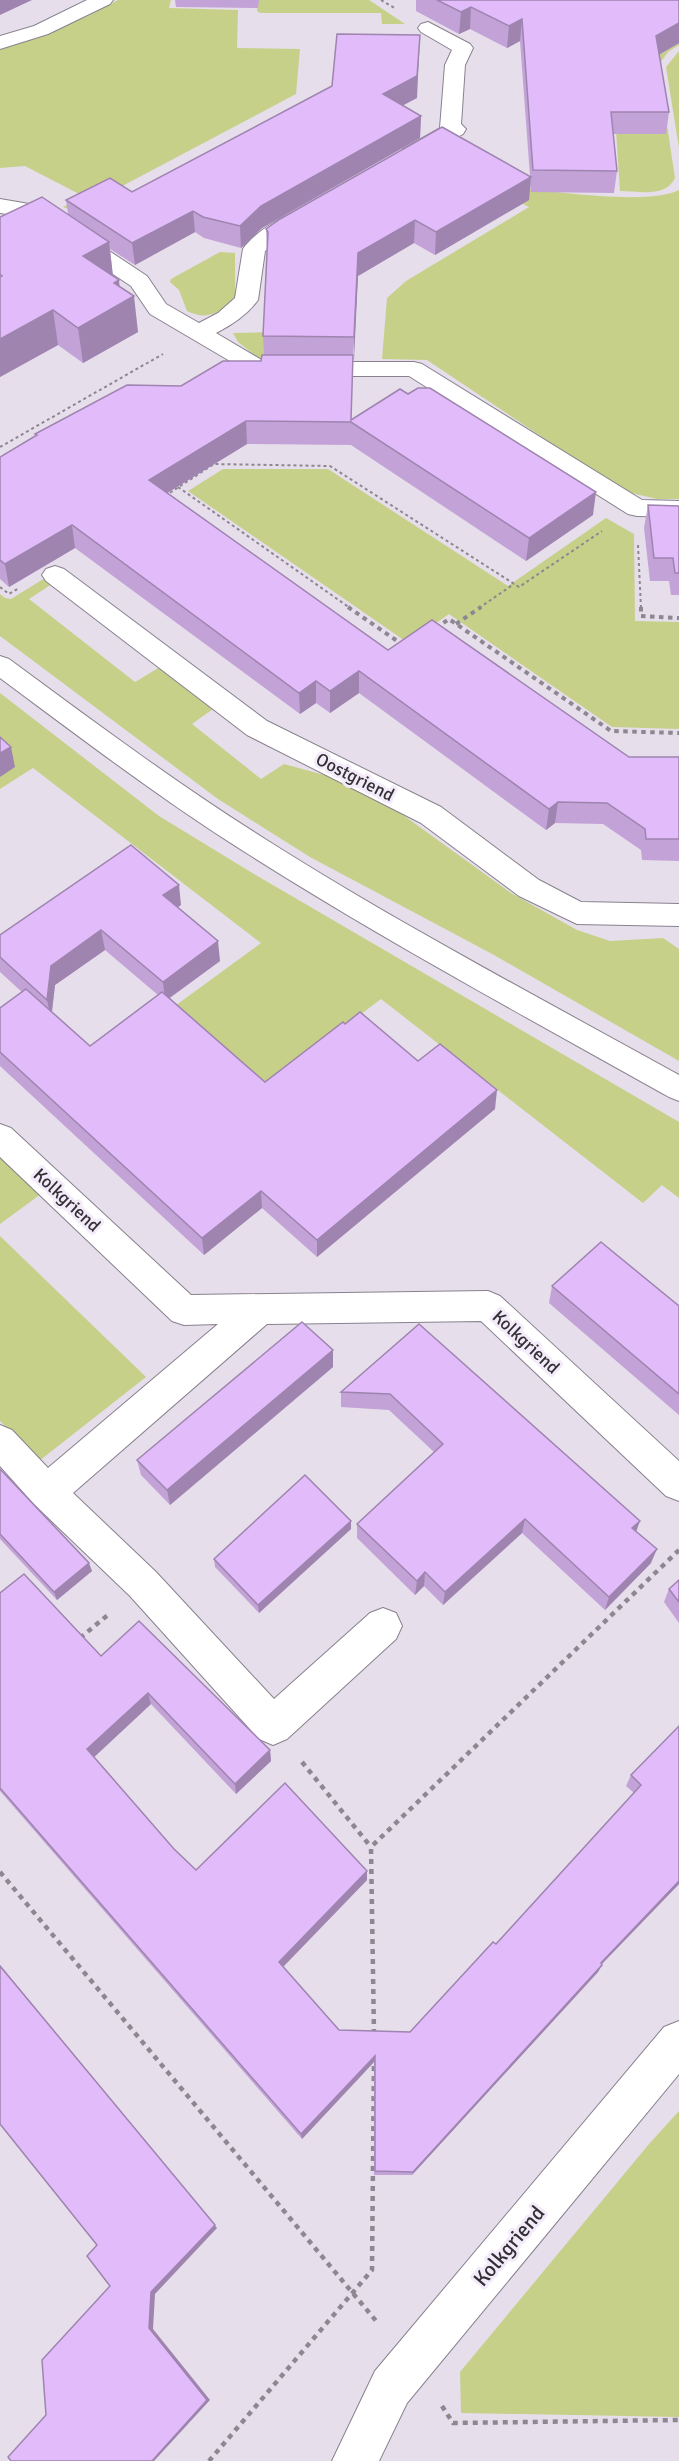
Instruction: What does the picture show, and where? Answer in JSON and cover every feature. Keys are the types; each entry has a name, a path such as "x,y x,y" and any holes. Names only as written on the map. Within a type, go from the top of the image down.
{"street":[{"path":"0,43 41,30 103,0"},
{"path":"393,165 455,129 450,127 455,64 463,48 428,28"},
{"path":"0,206 33,211 139,280 158,309 260,369 414,369 637,508 679,509"},
{"path":"200,332 226,318 246,300 254,249 271,235 322,206"},
{"name":"Oostgriend","path":"55,575 256,728 431,815 529,888 577,913 679,915"},
{"name":"Kolkgriend","path":"0,1137 184,1310 488,1306 679,1484"},
{"path":"48,1492 260,1309"},
{"path":"0,1441 48,1492 143,1584 273,1726 383,1626"},
{"name":"Kolkgriend","path":"355,2461 391,2387 679,2042"}],"lane":[{"path":"0,665 161,785 257,847 338,897 679,1089"}],"path":[{"path":"0,447 200,332"},
{"path":"158,500 214,464 330,466 519,587 637,508"},
{"path":"178,487 408,648"},
{"path":"637,508 641,616 679,618"},
{"path":"456,624 514,585"},
{"path":"0,587 9,594 19,588"},
{"path":"432,631 449,619 611,731 679,733"},
{"path":"371,1847 679,1550"},
{"path":"72,1646 143,1584"},
{"path":"273,1726 371,1847 374,2038"},
{"path":"0,1872 412,2363 453,2423 679,2420"},
{"path":"209,2461 354,2294 372,2270 374,2048"}],"green space":[{"path":"118,0 171,0 169,8 238,10 237,48 300,49 296,94 75,211 63,207 83,196 25,166 0,168 0,50 88,16"},
{"path":"258,0 369,0 405,24 382,24 381,13 260,13 257,11"},
{"path":"679,17 679,45 668,52 658,66 675,178 671,184 658,191 620,191 612,70"},
{"path":"679,51 679,148 666,67"},
{"path":"496,185 618,197 664,195 679,190 679,499 657,499 623,491 427,360 382,359 387,298 406,281 529,207 493,190"},
{"path":"220,252 235,253 235,297 214,314 201,315 187,311 179,290 170,282 171,279"},
{"path":"277,332 266,364 238,342 233,333"},
{"path":"223,469 328,469 508,586 606,518 634,534 635,621 679,622 679,729 612,727 449,614 408,643 188,491"},
{"path":"45,578 52,584 29,599 135,682 160,667 213,709 192,724 261,779 284,764 328,776 385,802 511,893 577,930 610,941 663,938 679,949 679,1061 494,955 310,857 218,799 0,636 0,594 11,599"},
{"path":"0,693 159,816 254,874 679,1122 679,1198 662,1185 643,1203 381,999 268,1084 175,1006 261,943 33,768 0,789"},
{"path":"0,1155 41,1194 0,1224"},
{"path":"0,1236 146,1377 39,1461 0,1421"},
{"path":"679,2111 679,2417 461,2413 460,2372"}],"building":[{"path":"437,0 679,0 679,23 656,36 669,112 611,112 617,171 533,170 522,19 509,26 471,7 461,12"},
{"path":"337,34 420,35 417,76 383,94 421,116 261,206 240,226 203,217 193,211 132,243 66,200 110,178 132,192 332,86"},
{"path":"442,127 531,177 436,232 415,220 358,253 354,337 263,336 268,232 266,229"},
{"path":"42,197 109,242 83,256 119,280 114,283 134,296 78,328 53,310 0,339 0,277 2,276 0,274 0,217"},
{"path":"262,355 353,355 351,420 400,389 408,394 418,388 430,388 596,492 529,538 351,422 246,421 149,480 388,650 432,620 629,757 679,757 679,839 646,839 645,829 607,803 558,802 549,809 359,671 330,691 316,681 299,693 72,525 5,564 0,560 0,457 37,435 35,434 127,385 181,386 223,361 261,361"},
{"path":"648,505 679,506 679,573 675,573 673,558 654,558"},
{"path":"0,737 11,747 0,753"},
{"path":"131,845 179,885 163,895 218,941 163,982 101,930 51,966 47,1000 0,957 0,935"},
{"path":"26,989 90,1046 162,992 265,1082 343,1022 345,1024 360,1012 418,1061 440,1044 497,1090 317,1240 261,1191 202,1238 0,1052 0,1008"},
{"path":"601,1242 679,1306 679,1394 552,1286"},
{"path":"302,1322 333,1350 167,1490 137,1460"},
{"path":"419,1324 640,1521 632,1528 657,1549 609,1597 525,1519 445,1592 425,1572 417,1581 357,1524 443,1444 390,1394 341,1392"},
{"path":"0,1469 89,1563 54,1592 0,1534"},
{"path":"305,1475 351,1521 258,1605 214,1559"},
{"path":"24,1574 101,1656 139,1621 270,1750 235,1784 148,1693 87,1749 174,1849 196,1870 285,1783 367,1871 279,1962 339,2030 410,2032 493,1942 496,1944 641,1785 631,1775 679,1726 679,1881 601,1963 602,1965 413,2172 375,2171 375,2056 301,2134 0,1788 0,1593"},
{"path":"679,1580 679,1602 669,1589"},
{"path":"0,1966 215,2225 151,2292 149,2328 207,2400 152,2461 11,2461 8,2457 46,2415 42,2360 110,2286 87,2256 97,2245 0,2124"}]}
